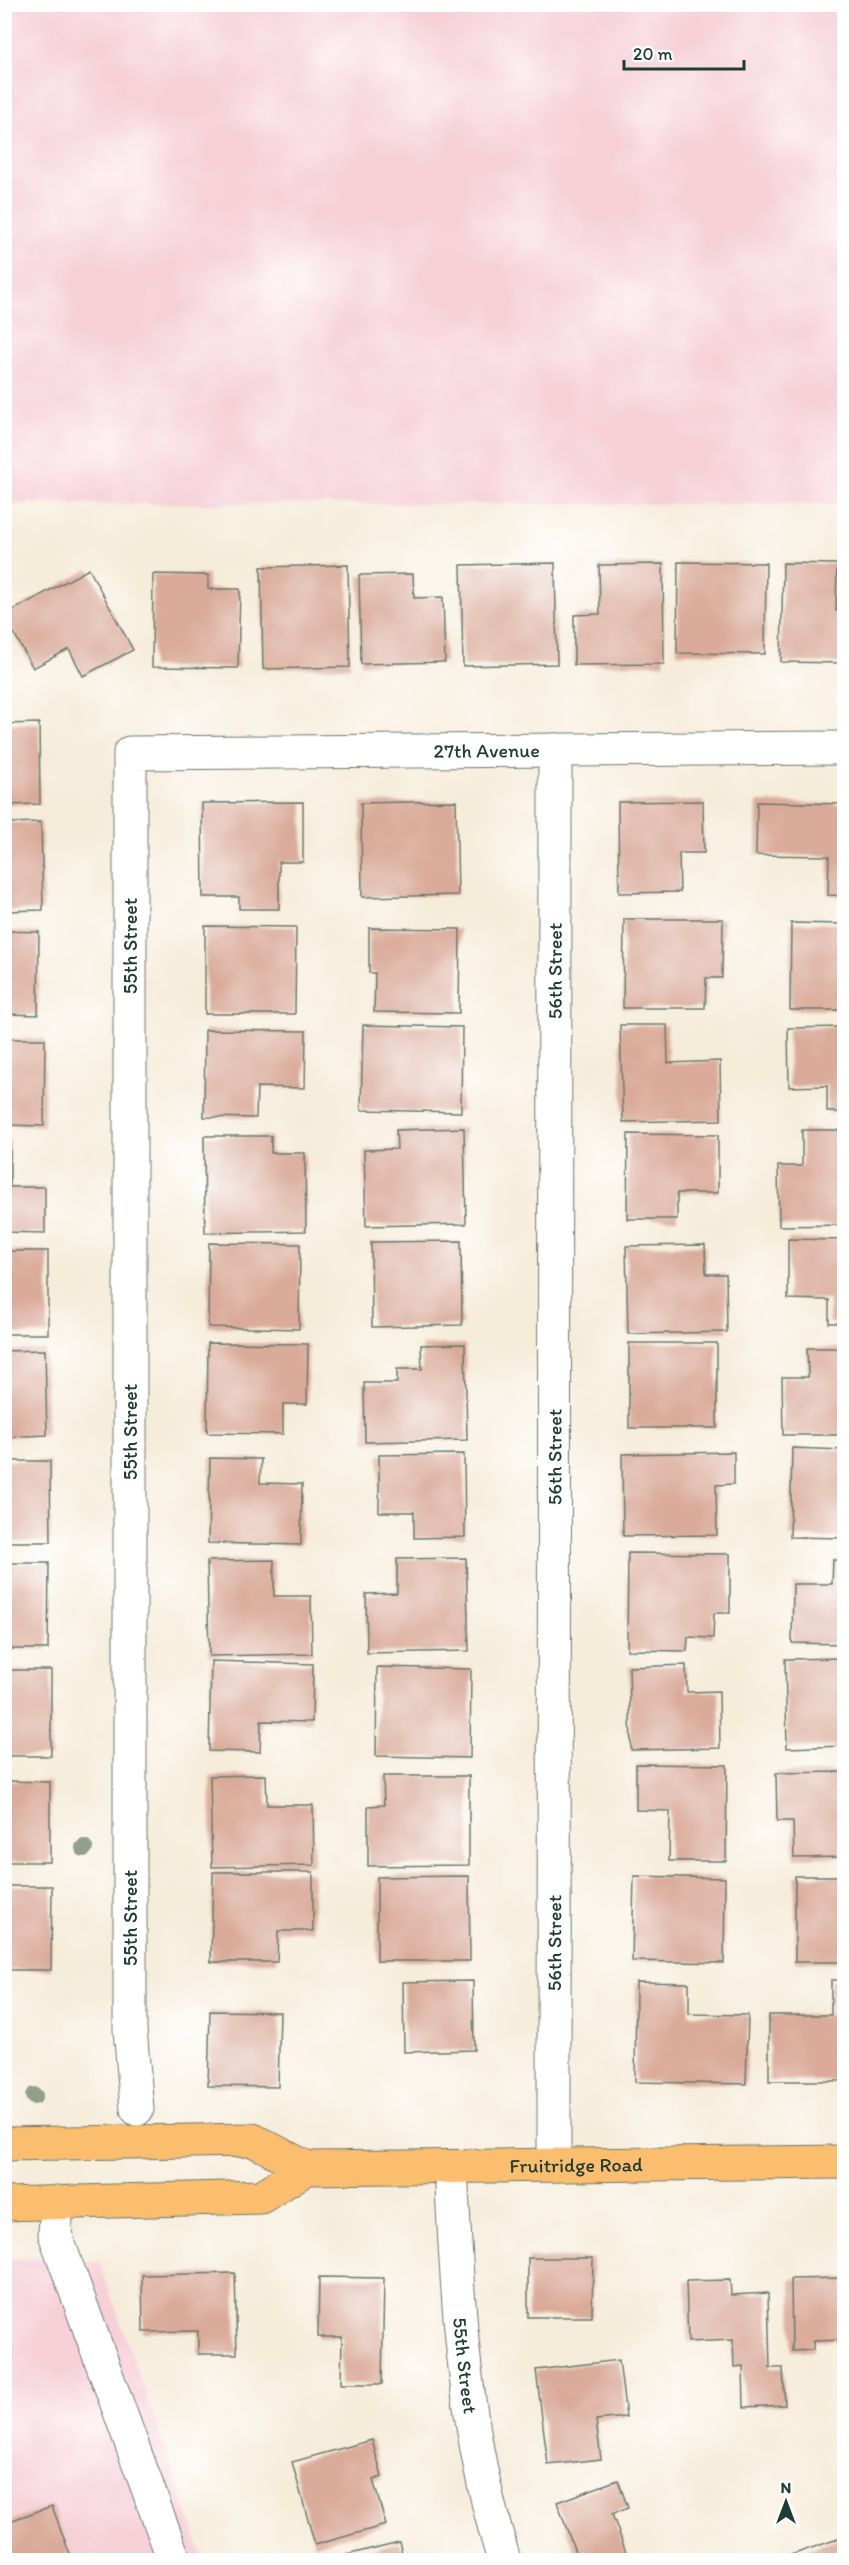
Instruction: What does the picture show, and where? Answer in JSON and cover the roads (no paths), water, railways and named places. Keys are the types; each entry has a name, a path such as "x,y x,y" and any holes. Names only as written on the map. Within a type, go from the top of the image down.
{"main road":[{"name":"Fruitridge Road","path":"4,2144 253,2140 307,2169 844,2162"},
{"path":"4,2204 261,2197 307,2169"}],"street":[{"name":"27th Avenue","path":"130,753 844,748"},
{"name":"56th Street","path":"554,2165 555,750"},
{"name":"55th Street","path":"130,753 130,2029 137,2109"},
{"name":"55th Street","path":"451,2168 459,2322 472,2433 487,2507 504,2560"},
{"path":"57,2202 55,2234 174,2560"}]}
